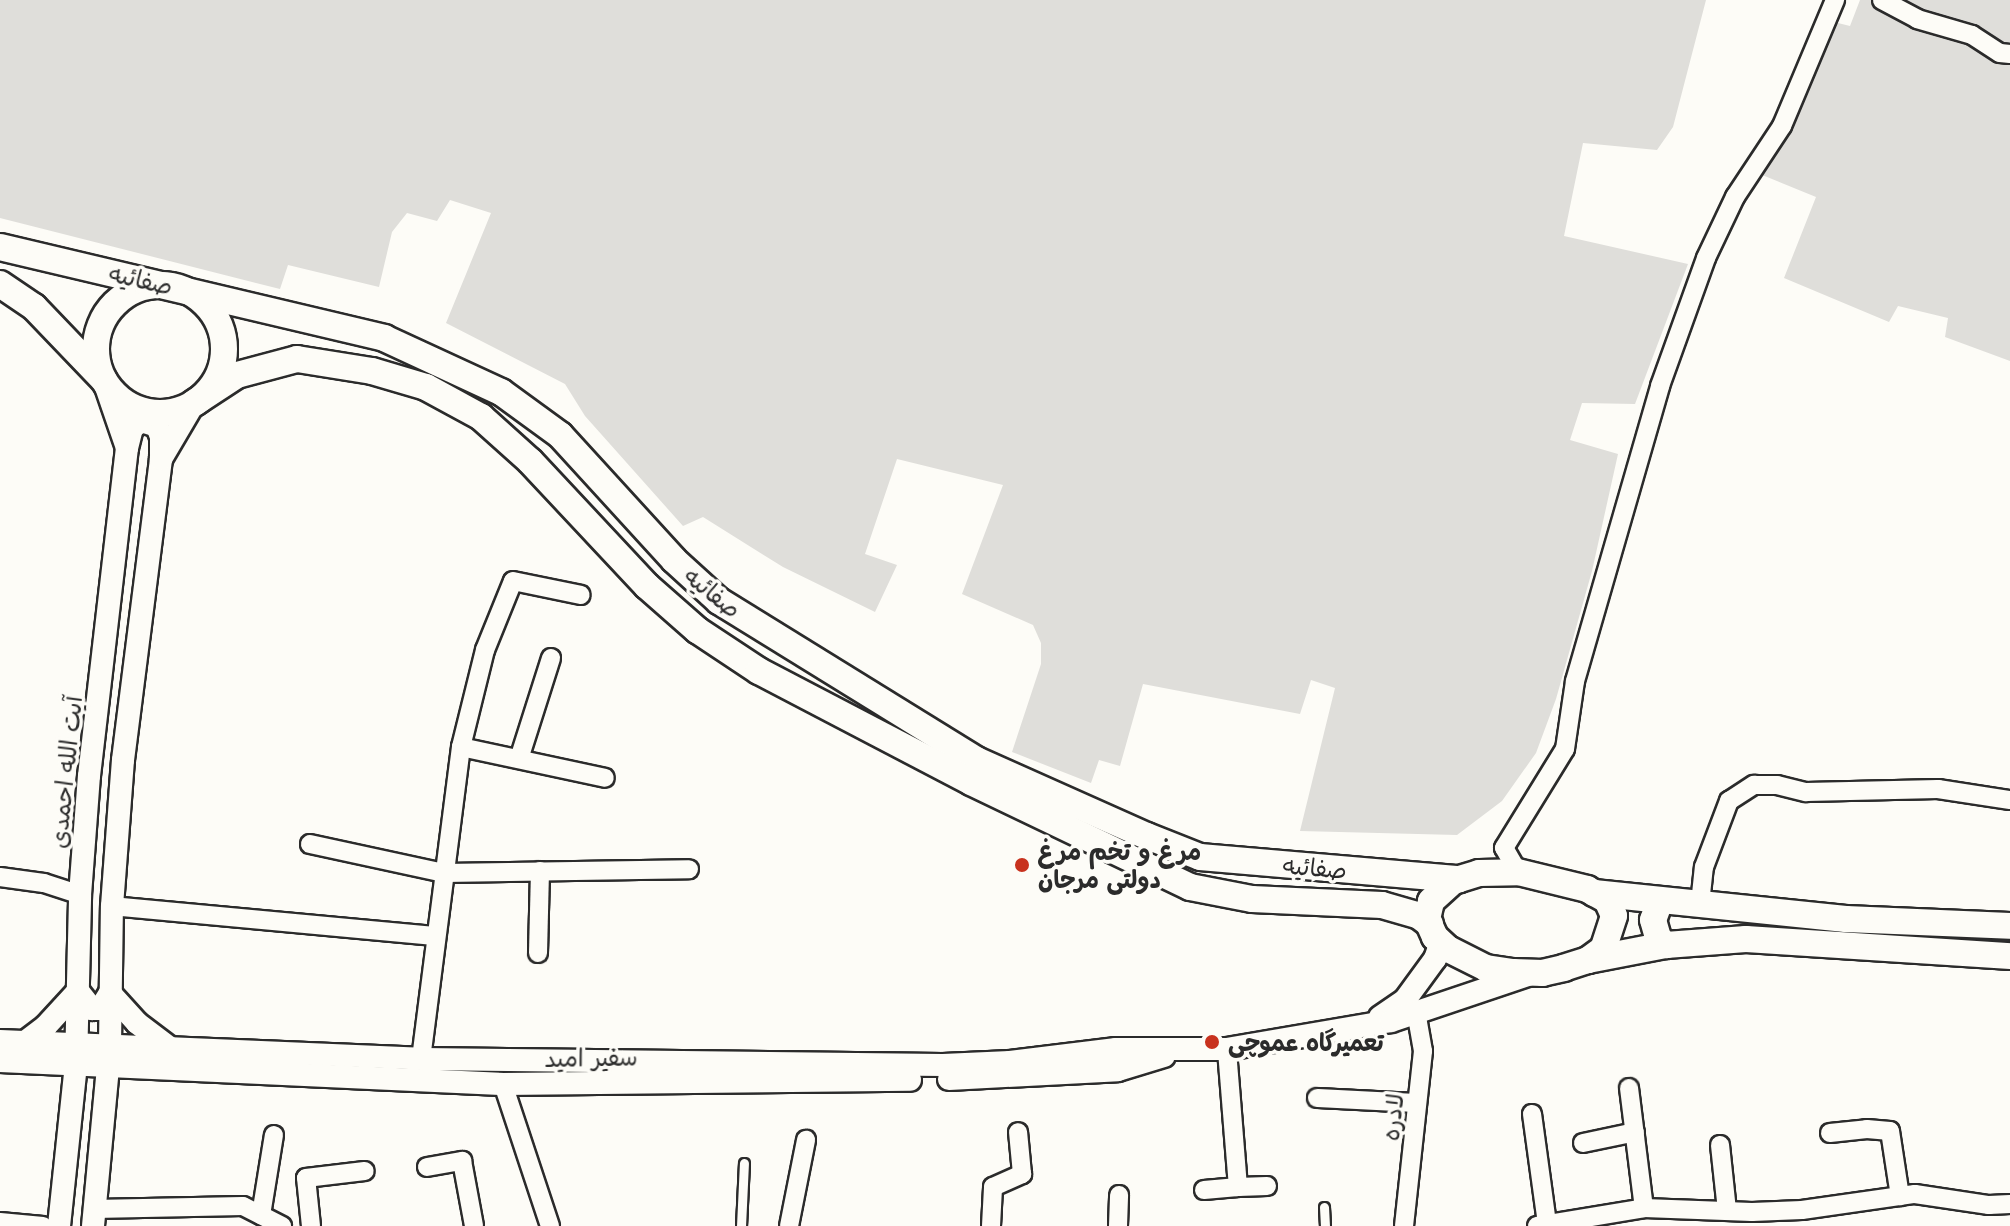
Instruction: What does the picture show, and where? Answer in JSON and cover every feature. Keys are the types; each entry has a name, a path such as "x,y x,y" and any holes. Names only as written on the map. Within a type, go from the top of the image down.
{"main road":[{"name":"صفائیه","path":"0,247 175,286 384,338 501,392 560,435 674,560 719,601 976,760 1200,857 1459,879 1479,873 1518,872 1555,879 1594,893"},
{"path":"0,284 34,307 118,397 145,410 175,411 194,403 210,389 220,371 224,349 220,328 210,309 194,295 175,286 153,285 133,291 109,311 96,340 97,361 104,381"},
{"name":"صفائیه","path":"194,403 237,375 265,365 297,359 372,371 426,387 481,417 530,461 647,586 697,630 759,671 971,782 1190,887 1252,899 1382,905 1418,915 1436,933 1486,968 1535,973 1588,960"},
{"path":"1436,933 1431,901 1459,879"},
{"path":"1594,893 1846,919 2010,926"},
{"path":"1588,960 1603,949 1614,916 1607,900 1594,893"},
{"path":"1660,901 1653,920 1658,938 1666,945"},
{"path":"1588,960 1666,945 1746,939 2010,956"}],"street":[{"path":"1518,872 1504,848 1565,749 1575,681 1656,400 1706,258 1735,197 1782,126 1835,0"},
{"path":"1882,0 1917,19 1972,35 2000,53 2010,54"},
{"name":"آیت الله احمدی","path":"59,1226 76,1054 80,895 89,776 127,448 104,381"},
{"path":"161,459 194,403"},
{"path":"127,448 132,428 141,421 157,426 161,437 161,459 123,760 112,906 109,1055 96,1169 94,1218 243,1206 282,1226"},
{"path":"421,1059 434,936 461,747 485,650 513,581 581,595"},
{"path":"519,759 551,658"},
{"path":"461,747 605,778"},
{"path":"1700,904 1704,867 1729,801 1754,785 1777,785 1806,792 1938,789 2010,800"},
{"path":"310,844 444,873 689,869"},
{"path":"538,953 540,871"},
{"path":"0,877 44,883 80,895"},
{"path":"112,906 434,936"},
{"path":"1373,1022 1405,1000 1435,959 1436,933"},
{"name":"سفیر امید","path":"0,1061 76,1054 943,1065 1010,1062 1116,1049 1227,1049 1391,1021 1535,973"},
{"path":"25,1042 46,1026 78,991 92,1009 100,1009 110,993"},
{"path":"110,993 137,1023 179,1055"},
{"name":"لادره","path":"1404,1225 1423,1051 1416,1013"},
{"name":"سفیر امید","path":"0,1041 25,1042 76,1054"},
{"path":"1227,1049 1238,1187"},
{"name":"سفیر امید","path":"179,1055 503,1084 1005,1079 1118,1070 1180,1051"},
{"path":"503,1084 550,1226"},
{"path":"1629,1088 1644,1208"},
{"path":"1317,1098 1417,1103"},
{"path":"1532,1114 1542,1225 1644,1208 1727,1210 1803,1218 1915,1194 1989,1205 2010,1204"},
{"path":"1830,1133 1867,1129 1890,1131 1900,1196"},
{"path":"991,1226 993,1187 1022,1174 1018,1132"},
{"path":"1583,1143 1635,1132"},
{"path":"261,1215 274,1135"},
{"path":"789,1226 806,1140"},
{"path":"1720,1145 1727,1210"},
{"path":"63,1173 67,1162 79,1157 88,1158 96,1169"},
{"path":"427,1167 462,1161 474,1226"},
{"path":"311,1226 306,1178 365,1171"},
{"path":"1204,1190 1267,1186"},
{"path":"1118,1226 1119,1195"},
{"path":"0,1222 43,1226"},
{"path":"1404,1225 1424,1226"}],"lane":[{"path":"741,1226 744,1163"},
{"path":"1324,1207 1325,1226"}],"shaded area":[{"path":"0,0 1706,0 1673,127 1657,150 1583,143 1564,236 1688,264 1635,404 1582,403 1570,440 1618,454 1592,571 1556,699 1536,753 1502,801 1457,835 1300,831 1335,688 1311,680 1300,714 1143,684 1120,766 1099,760 1091,783 1012,752 1041,664 1041,643 1033,625 962,594 1003,485 897,459 865,554 897,565 875,612 783,567 703,517 683,526 585,416 565,384 446,323 491,213 450,200 437,221 407,213 392,232 379,287 288,265 280,289 0,218"},
{"path":"1860,0 2010,0 2010,361 1945,337 1948,318 1898,306 1889,322 1784,278 1816,197 1745,168 1826,20 1850,26"}],"place":[{"name":"مرغ و تخم مرغ دولتی مرجان","path":"1022,865"},
{"name":"تعمیرگاه عموچی","path":"1212,1042"}]}
